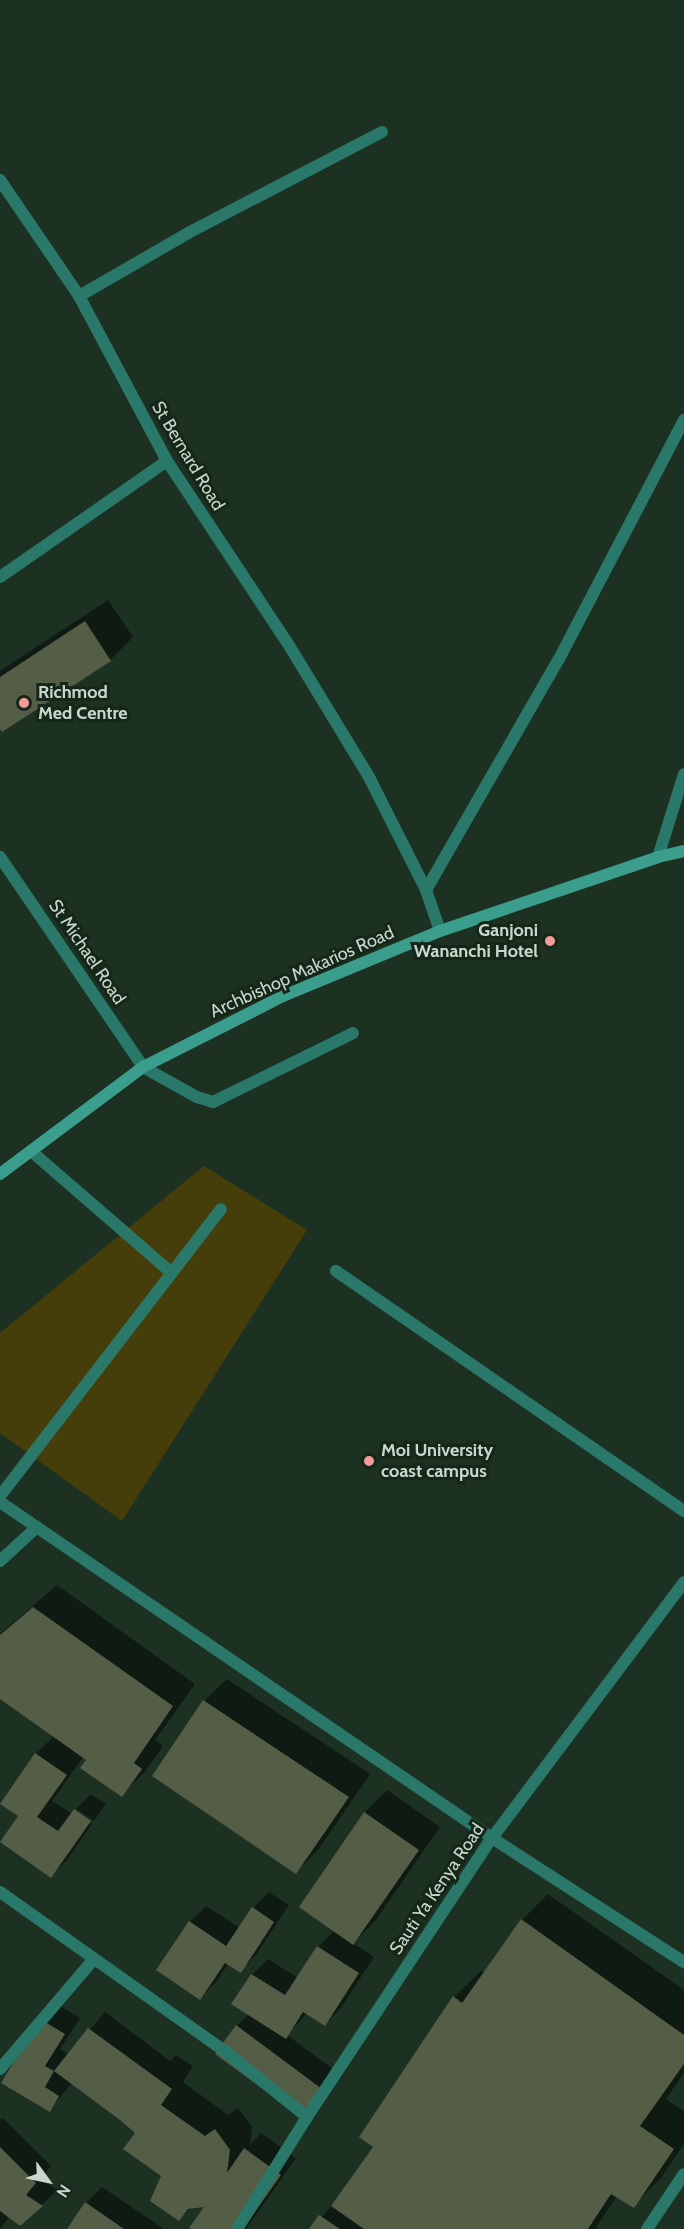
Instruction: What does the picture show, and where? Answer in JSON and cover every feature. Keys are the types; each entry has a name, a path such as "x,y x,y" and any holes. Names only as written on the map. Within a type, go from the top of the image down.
{"street":[{"path":"79,296 190,232 382,132"},
{"name":"St Bernard Road","path":"0,180 79,296 167,461 287,642 369,777 426,890 440,931"},
{"path":"426,890 559,659 684,420"},
{"path":"0,577 167,461"},
{"path":"658,857 684,774"},
{"name":"Archbishop Makarios Road","path":"0,1174 143,1067 283,996 440,931 658,857 684,851"},
{"name":"St Michael Road","path":"0,857 143,1067"},
{"path":"143,1067 197,1097 213,1102 353,1033"},
{"path":"31,1151 172,1273"},
{"path":"0,1496 221,1209"},
{"path":"336,1271 684,1511"},
{"path":"0,1502 492,1838 684,1962"},
{"path":"0,1561 37,1527"},
{"name":"Sauti Ya Kenya Road","path":"237,2229 307,2117 492,1838 684,1582"},
{"path":"0,1892 226,2052 307,2117"},
{"path":"0,2069 93,1960"},
{"path":"647,2229 684,2174"}],"shaded area":[{"path":"204,1166 307,1230 122,1521 0,1433 0,1333"}],"building":[{"name":"Richmod Med Centre","path":"85,621 111,661 2,732 0,729 0,677"},
{"path":"33,1607 173,1706 134,1763 142,1769 122,1797 80,1768 86,1760 0,1699 0,1635"},
{"path":"203,1700 349,1797 296,1874 152,1776"},
{"path":"35,1753 67,1775 37,1817 58,1831 74,1809 91,1821 51,1878 0,1842 18,1816 0,1804"},
{"path":"364,1812 419,1850 353,1945 299,1907"},
{"path":"252,1907 274,1922 241,1973 225,1963 200,2000 156,1970 189,1921 226,1946"},
{"path":"521,1919 684,2035 684,2064 640,2126 674,2149 634,2208 611,2194 588,2229 364,2229 331,2206 373,2147 359,2137 453,1996 462,2003"},
{"path":"317,1946 359,1973 325,2026 303,2012 286,2039 231,2004 251,1974 285,1995"},
{"path":"40,2019 65,2034 45,2066 54,2071 45,2087 59,2096 50,2112 1,2083"},
{"path":"236,2025 322,2089 301,2117 215,2054"},
{"path":"88,2028 172,2089 161,2105 205,2136 215,2129 230,2150 227,2173 244,2148 281,2175 243,2229 191,2229 189,2228 204,2207 188,2209 179,2221 150,2201 161,2176 123,2149 135,2133 54,2071"},
{"path":"0,2147 36,2183 26,2195 43,2206 20,2226 0,2211"},
{"path":"85,2202 124,2229 67,2229"},
{"path":"319,2215 340,2229 309,2229"}],"place":[{"name":"Richmod Med Centre","path":"24,703"},
{"name":"Ganjoni Wananchi Hotel","path":"550,941"},
{"name":"Moi University coast campus","path":"369,1461"}]}
